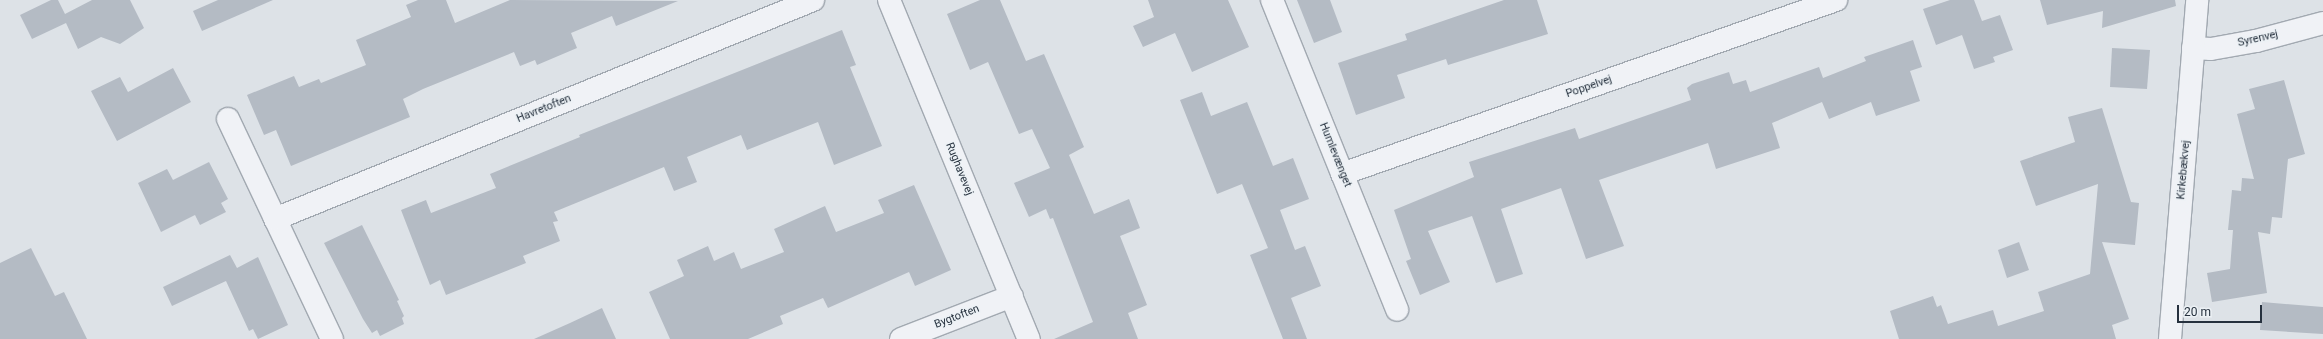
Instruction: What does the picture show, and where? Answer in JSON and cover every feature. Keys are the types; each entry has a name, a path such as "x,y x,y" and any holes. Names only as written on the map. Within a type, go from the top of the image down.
{"street":[{"name":"Havretoften","path":"275,219 813,0"},
{"name":"Rughavevej","path":"889,0 1029,339"},
{"name":"Humlevænget","path":"1272,0 1397,310"},
{"name":"Poppelvej","path":"1342,174 1836,0"},
{"name":"Kirkebækvej","path":"2170,339 2197,0"},
{"name":"Syrenvej","path":"2193,48 2211,49 2249,42 2323,22"},
{"path":"228,120 332,339"},
{"name":"Bygtoften","path":"901,339 1012,296"}],"building":[{"path":"51,0 58,0 65,14 92,0 130,0 144,28 120,44 101,37 78,49 66,23 32,39 20,15"},
{"path":"218,0 273,0 202,31 193,11"},
{"path":"418,0 446,0 455,23 510,0 678,1 616,26 612,16 571,33 577,48 537,65 535,60 520,66 514,52 423,89 403,99 410,117 291,166 276,130 264,135 247,95 294,76 299,87 319,79 321,83 366,65 356,40 411,17 406,5"},
{"path":"980,0 1000,0 1026,61 1044,54 1084,147 1069,155 1094,214 1129,199 1140,228 1120,236 1147,305 1128,313 1138,339 1054,339 1093,322 1053,218 1050,219 1046,209 1029,217 1014,183 1050,168 1032,129 1019,134 988,62 970,70 947,14"},
{"path":"1148,0 1228,0 1249,47 1192,72 1175,33 1143,47 1133,26 1154,17"},
{"path":"1297,0 1330,0 1342,32 1314,43"},
{"path":"1504,0 1537,0 1548,34 1448,65 1446,59 1397,75 1405,98 1356,115 1338,63 1407,40 1405,34"},
{"path":"1950,0 1974,0 1982,21 2000,15 2013,50 1993,57 1995,62 1974,69 1962,35 1936,45 1923,9"},
{"path":"2040,0 2175,0 2176,6 2102,28 2103,11 2047,25"},
{"path":"842,30 856,65 850,67 882,146 834,165 818,122 747,150 741,135 687,157 697,182 674,191 664,167 554,212 558,221 553,222 560,241 523,256 526,263 446,295 440,280 430,285 401,210 426,200 431,213 496,188 490,174 580,137 579,135"},
{"path":"1913,40 1922,67 1910,71 1920,101 1876,116 1871,102 1829,119 1822,102 1772,123 1780,148 1716,169 1708,143 1599,180 1624,246 1586,259 1561,188 1501,209 1523,274 1496,283 1472,216 1428,231 1450,282 1420,295 1406,261 1411,259 1394,210 1474,177 1469,162 1575,128 1579,139 1691,100 1687,88 1692,84 1729,72 1733,84 1746,80 1750,92 1819,67 1823,78 1866,61 1864,57"},
{"path":"2112,48 2150,50 2147,89 2110,87"},
{"path":"173,68 191,102 117,141 91,91 120,77 128,92"},
{"path":"2284,80 2305,154 2288,159 2282,218 2272,217 2270,234 2258,232 2267,293 2212,302 2207,273 2230,269 2233,230 2228,230 2232,190 2241,191 2242,178 2254,179 2237,114 2255,109 2249,89"},
{"path":"1202,92 1211,116 1247,102 1273,166 1293,158 1309,199 1280,210 1295,250 1305,246 1321,286 1291,298 1307,339 1283,339 1250,255 1268,248 1242,184 1217,194 1180,100"},
{"path":"2102,108 2131,202 2139,203 2135,245 2102,242 2129,319 2112,325 2116,339 1899,339 1890,311 1933,296 1937,307 1941,305 1948,324 1993,310 1998,326 2044,311 2038,292 2090,274 2098,184 2036,206 2020,161 2075,142 2068,117"},
{"path":"209,162 228,199 221,203 226,212 200,225 195,215 161,232 138,183 167,169 173,180"},
{"path":"914,185 951,270 915,286 909,272 828,308 823,298 780,316 783,324 748,339 670,339 649,292 684,276 677,260 708,246 714,261 734,252 741,269 784,252 774,229 825,206 836,232 884,213 878,200"},
{"path":"362,225 399,300 397,301 404,316 402,318 404,324 380,336 377,330 372,333 363,319 324,243"},
{"path":"2019,242 2029,270 2007,278 1998,250"},
{"path":"31,248 55,296 64,292 87,339 0,339 0,263"},
{"path":"230,255 237,268 258,257 288,325 258,339 253,329 249,331 226,281 172,306 163,287"},
{"path":"2262,302 2323,307 2323,334 2260,330"},
{"path":"602,308 616,339 534,339 570,323"}]}
